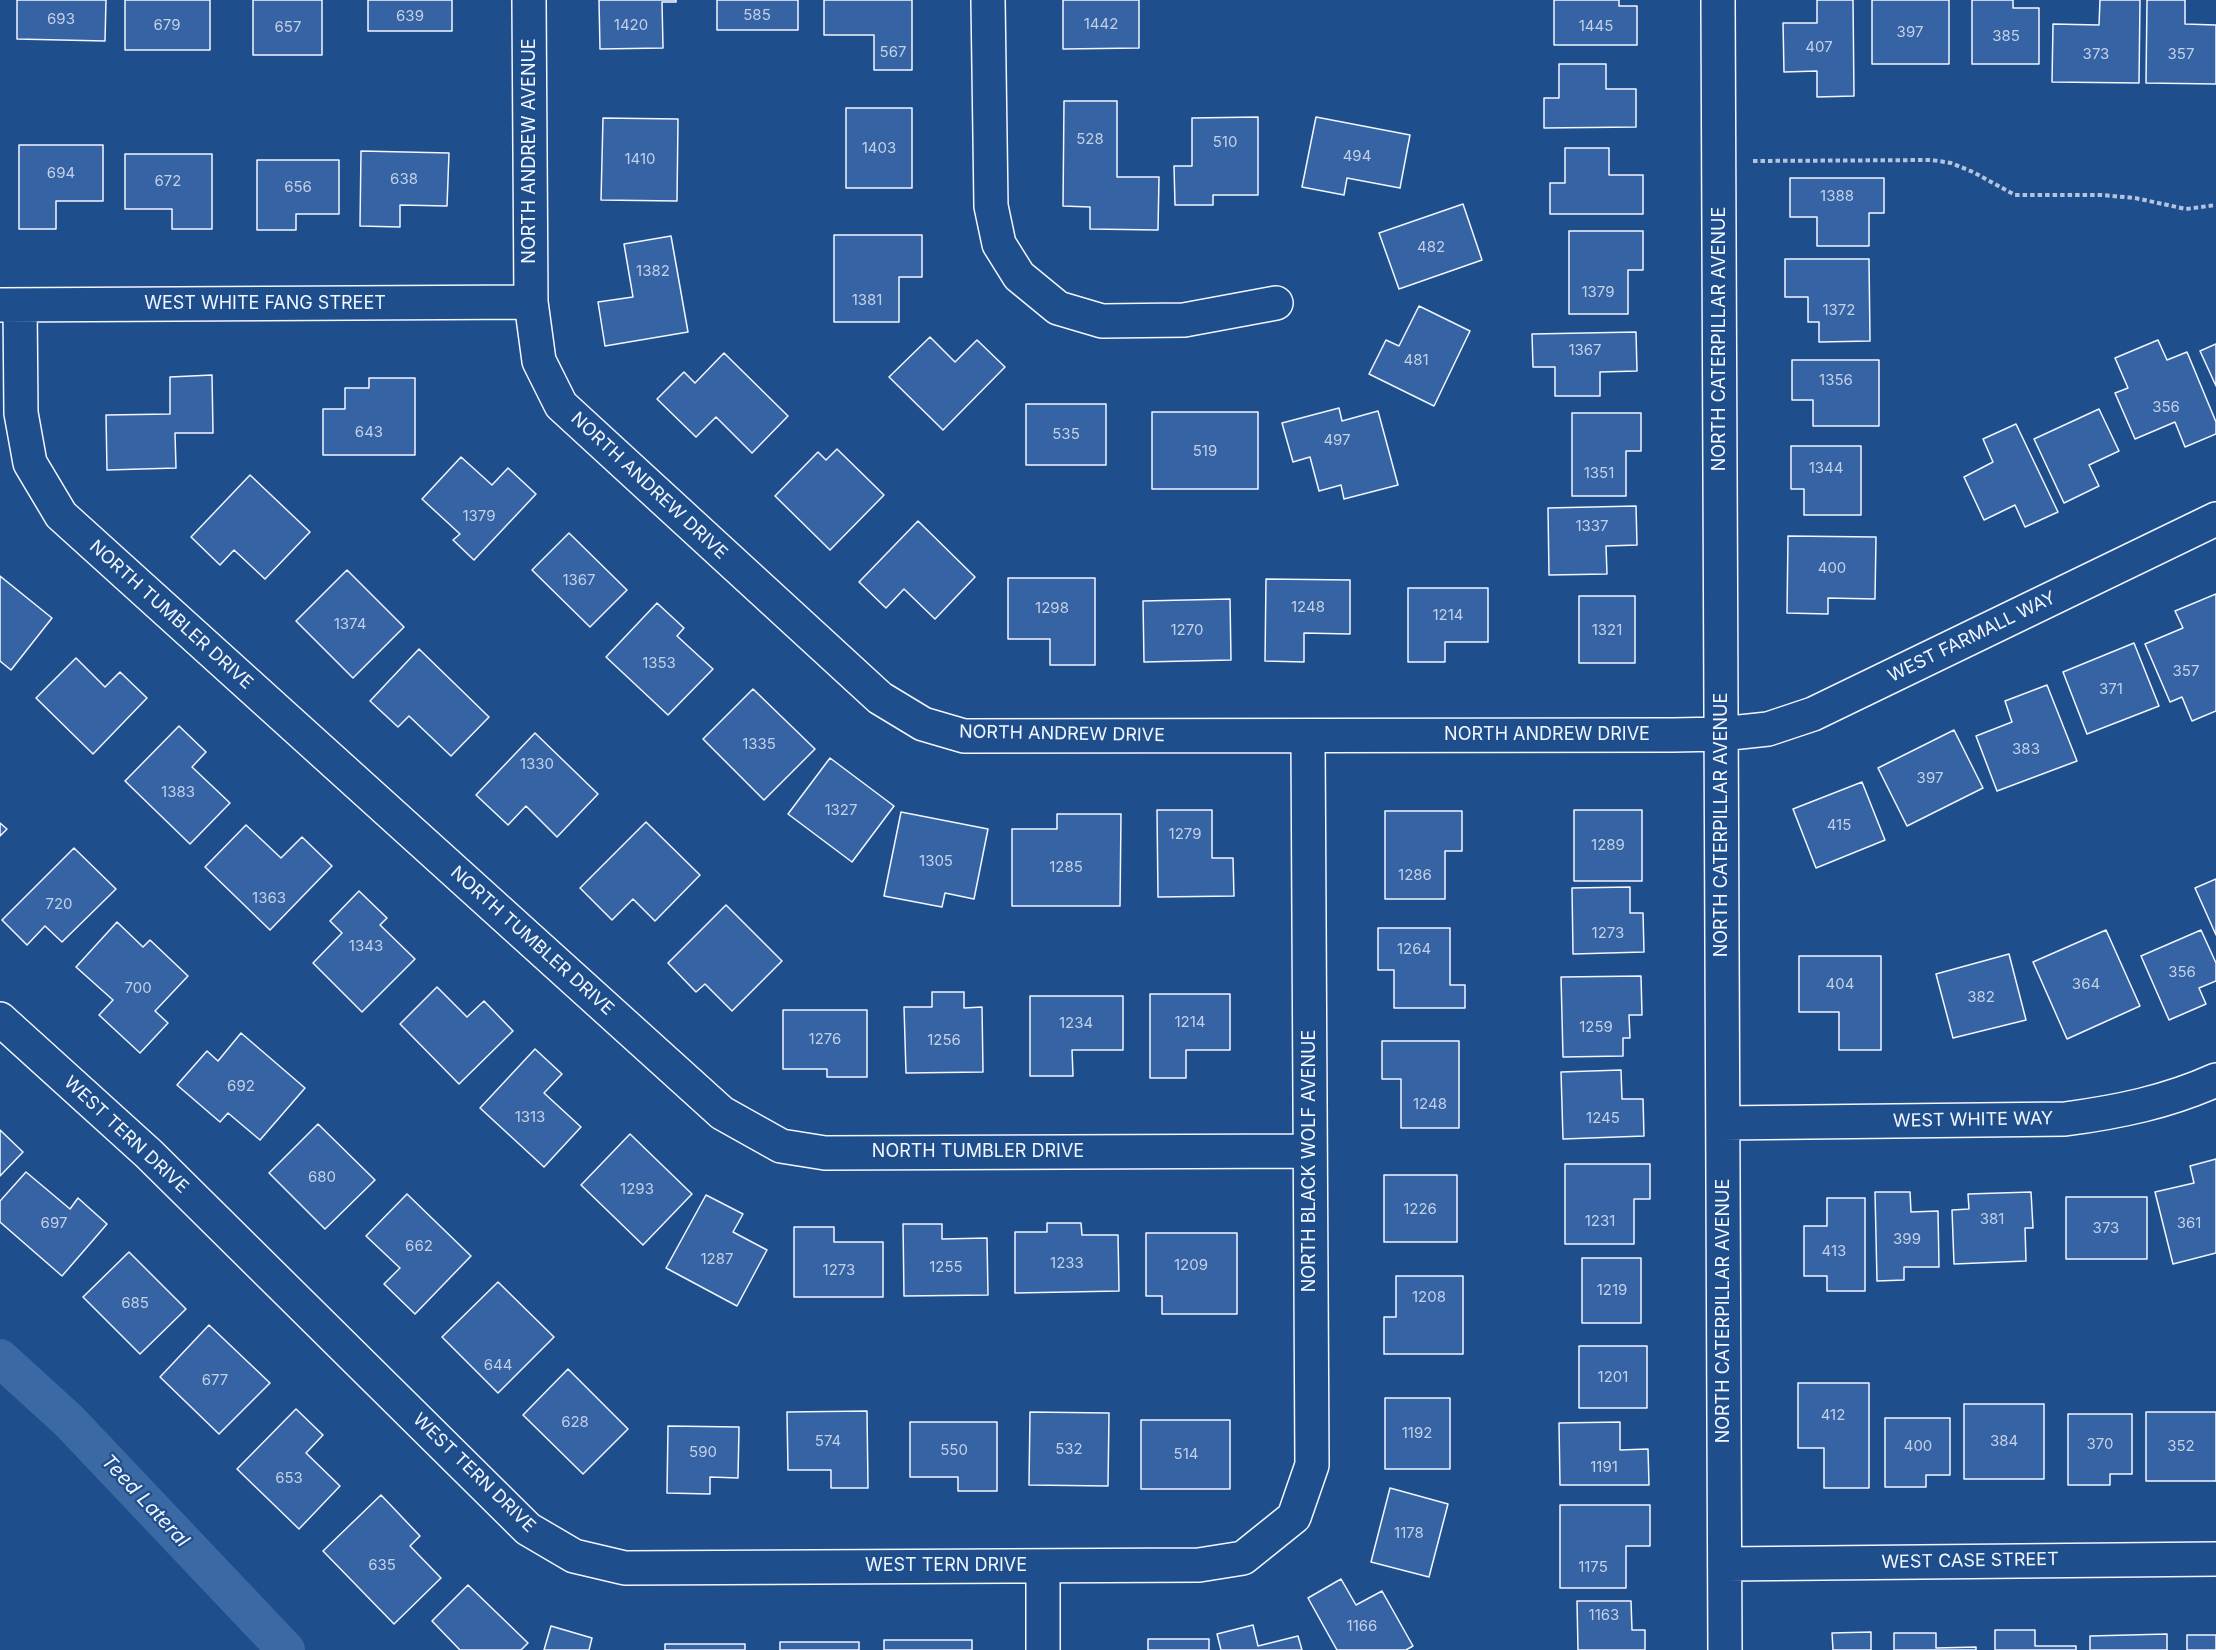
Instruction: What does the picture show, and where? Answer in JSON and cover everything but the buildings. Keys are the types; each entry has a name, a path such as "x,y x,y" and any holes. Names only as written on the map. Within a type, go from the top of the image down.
{"street":[{"name":"NORTH ANDREW AVENUE","path":"529,0 531,302"},
{"path":"988,0 991,206 999,244 1019,276 1058,308 1102,321 1184,320 1276,303"},
{"name":"NORTH CATERPILLAR AVENUE","path":"1718,0 1725,1650"},
{"name":"WEST WHITE FANG STREET","path":"10,305 531,302"},
{"name":"NORTH ANDREW DRIVE","path":"531,302 539,362 561,405 880,698 923,724 964,736 1721,734"},
{"name":"NORTH TUMBLER DRIVE","path":"10,305 21,413 30,463 61,515 722,1113 781,1146 825,1153 1310,1151"},
{"name":"WEST FARMALL WAY","path":"1721,734 1768,729 1813,714 2216,519"},
{"name":"NORTH BLACK WOLF AVENUE","path":"1243,1558 1294,1517 1312,1465 1308,736"},
{"name":"WEST TERN DRIVE","path":"0,1019 149,1154 528,1529 574,1557 625,1568 1199,1565 1243,1558"},
{"name":"WEST WHITE WAY","path":"1723,1123 2065,1119 2121,1112 2180,1096 2216,1080"},
{"name":"WEST CASE STREET","path":"1725,1564 2216,1559"},
{"path":"1043,1566 1043,1650"}],"path":[{"path":"1745,162 1932,160 1951,163 2015,195 2026,197 2078,193 2135,198 2186,209 2216,205"}],"waterway":[{"name":"Teed Lateral","path":"0,1358 69,1421 286,1650"}]}
